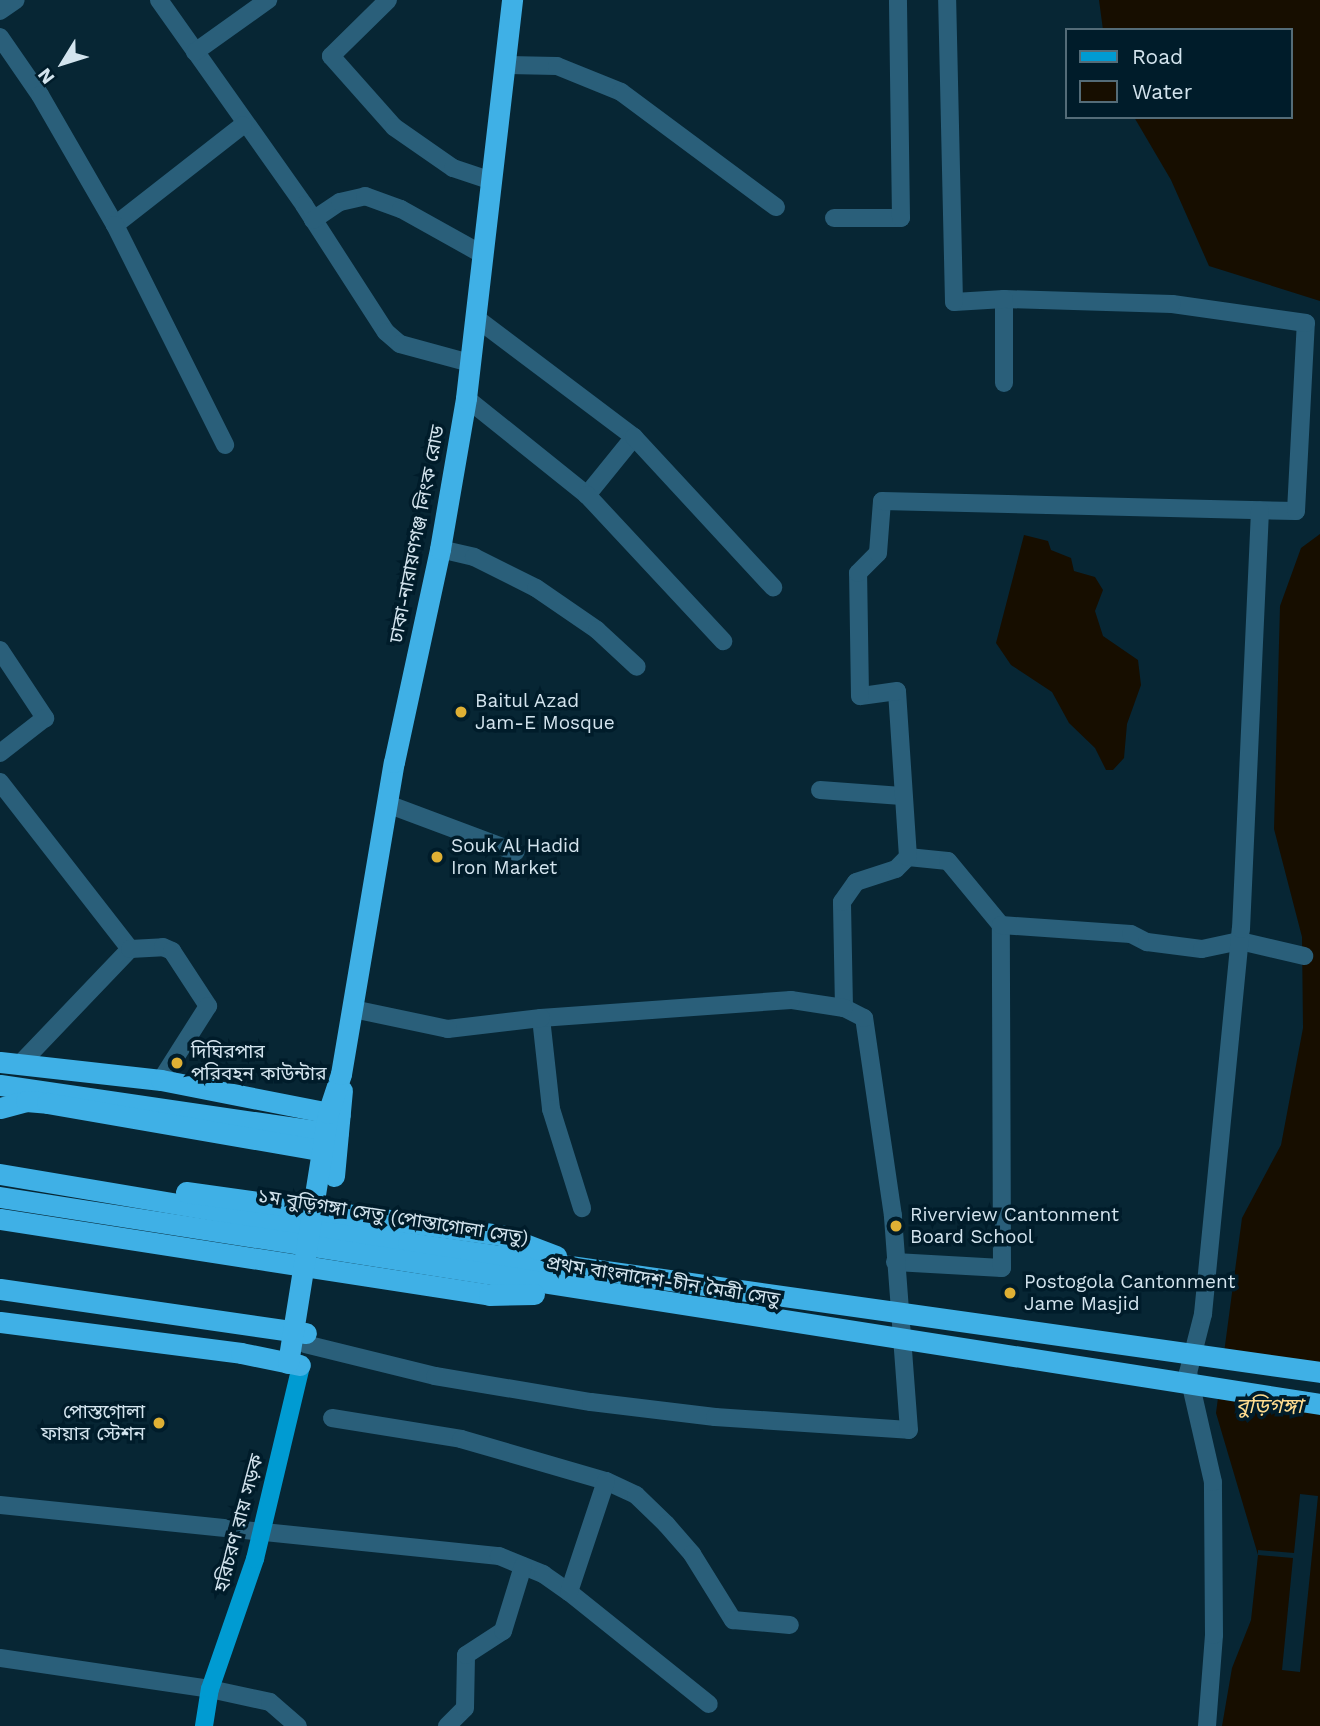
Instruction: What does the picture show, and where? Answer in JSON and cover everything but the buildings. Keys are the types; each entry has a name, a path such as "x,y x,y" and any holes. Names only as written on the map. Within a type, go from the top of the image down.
{"highway":[{"name":"ঢাকা-নারায়ণগঞ্জ লিংক রোড","path":"294,1364 341,1073 390,805 394,762 440,549 466,398 477,318 480,253 507,65 512,0"},
{"path":"0,1062 22,1062 161,1080 333,1133"},
{"path":"0,1085 61,1090 333,1133"},
{"path":"0,1108 26,1101 333,1133"},
{"name":"১ম বুড়িগঙ্গা সেতু (পোস্তাগোলা সেতু)","path":"2,1169 596,1271 1320,1372"},
{"name":"প্রথম বাংলাদেশ-চীন মৈত্রী সেতু","path":"0,1197 592,1293 1320,1404"},
{"path":"0,1219 489,1294 592,1293"},
{"path":"0,1289 299,1337"},
{"path":"0,1300 299,1337"},
{"path":"0,1322 294,1364"}],"main road":[{"name":"হরিচরণ রায় সড়ক","path":"204,1726 210,1689 255,1559 290,1410 294,1364"}],"street":[{"path":"0,12 16,0"},
{"path":"159,0 243,125 313,220 386,332 400,344 470,363"},
{"path":"195,52 268,0"},
{"path":"388,0 331,56 394,127 453,169 492,181"},
{"path":"834,218 901,218 898,0"},
{"path":"908,857 897,691 860,696 858,573 878,553 882,501 1296,511 1306,323 1172,304 1004,299 954,302 947,0"},
{"path":"0,37 40,95 114,225 225,446"},
{"path":"507,65 556,66 621,92 776,207"},
{"path":"114,225 243,125"},
{"path":"313,220 340,202 365,196 401,209 480,253"},
{"path":"1004,299 1004,383"},
{"path":"477,318 634,437 773,587"},
{"path":"466,398 587,495 723,641"},
{"path":"587,495 634,437"},
{"path":"1207,1726 1214,1635 1213,1482 1188,1373 1203,1314 1240,941 1260,510"},
{"path":"440,549 474,557 536,588 597,630 637,667"},
{"path":"0,650 46,718 0,754"},
{"path":"0,782 130,949"},
{"path":"820,790 902,796"},
{"path":"390,805 516,852"},
{"path":"895,1262 1003,1268 1001,925 948,861 908,857"},
{"path":"845,1008 842,902 856,882 896,869 908,857"},
{"path":"1001,925 1131,934 1147,942 1202,949 1240,941 1304,956"},
{"path":"22,1062 130,949 163,947 172,951 208,1006 161,1080"},
{"path":"299,1337 435,1376 591,1402 715,1417 909,1430 895,1262 864,1018 845,1008 791,1000 541,1018 447,1029 353,1009"},
{"path":"541,1018 551,1109 582,1208"},
{"path":"332,1418 461,1439 606,1481 636,1495 666,1524 692,1555 733,1620 790,1625"},
{"path":"569,1592 606,1481"},
{"path":"0,1505 260,1529 499,1556 569,1592 709,1703"},
{"path":"447,1726 465,1708 466,1655 503,1631 523,1566"},
{"path":"0,1658 210,1689 270,1702 298,1726"}],"water":[{"path":"1099,0 1320,0 1320,301 1209,266 1171,180 1135,119 1292,119 1292,28 1103,28"},
{"name":"বুড়িগঙ্গা","path":"1320,534 1320,1726 1222,1726 1232,1668 1251,1620 1258,1555 1216,1413 1242,1218 1281,1145 1303,1028 1302,937 1274,829 1280,606 1301,548"},
{"path":"1024,535 1048,541 1051,550 1071,558 1074,571 1095,577 1103,590 1095,611 1103,636 1138,660 1141,685 1127,724 1124,758 1113,770 1106,770 1095,748 1069,723 1052,692 1011,665 996,643"}],"pier":[{"path":"1222,1358 1320,1372 1320,1414 1215,1397"},
{"path":"1300,1494 1318,1496 1300,1672 1282,1670 1293,1558 1258,1555 1258,1550 1294,1553"}],"place":[{"name":"Baitul Azad Jam-E Mosque","path":"461,712"},
{"name":"Souk Al Hadid Iron Market","path":"437,857"},
{"name":"দিঘিরপার পরিবহন কাউন্টার","path":"177,1063"},
{"name":"Riverview Cantonment Board School","path":"896,1226"},
{"name":"Postogola Cantonment Jame Masjid","path":"1010,1293"},
{"name":"পোস্তগোলা ফায়ার স্টেশন","path":"159,1423"}]}
